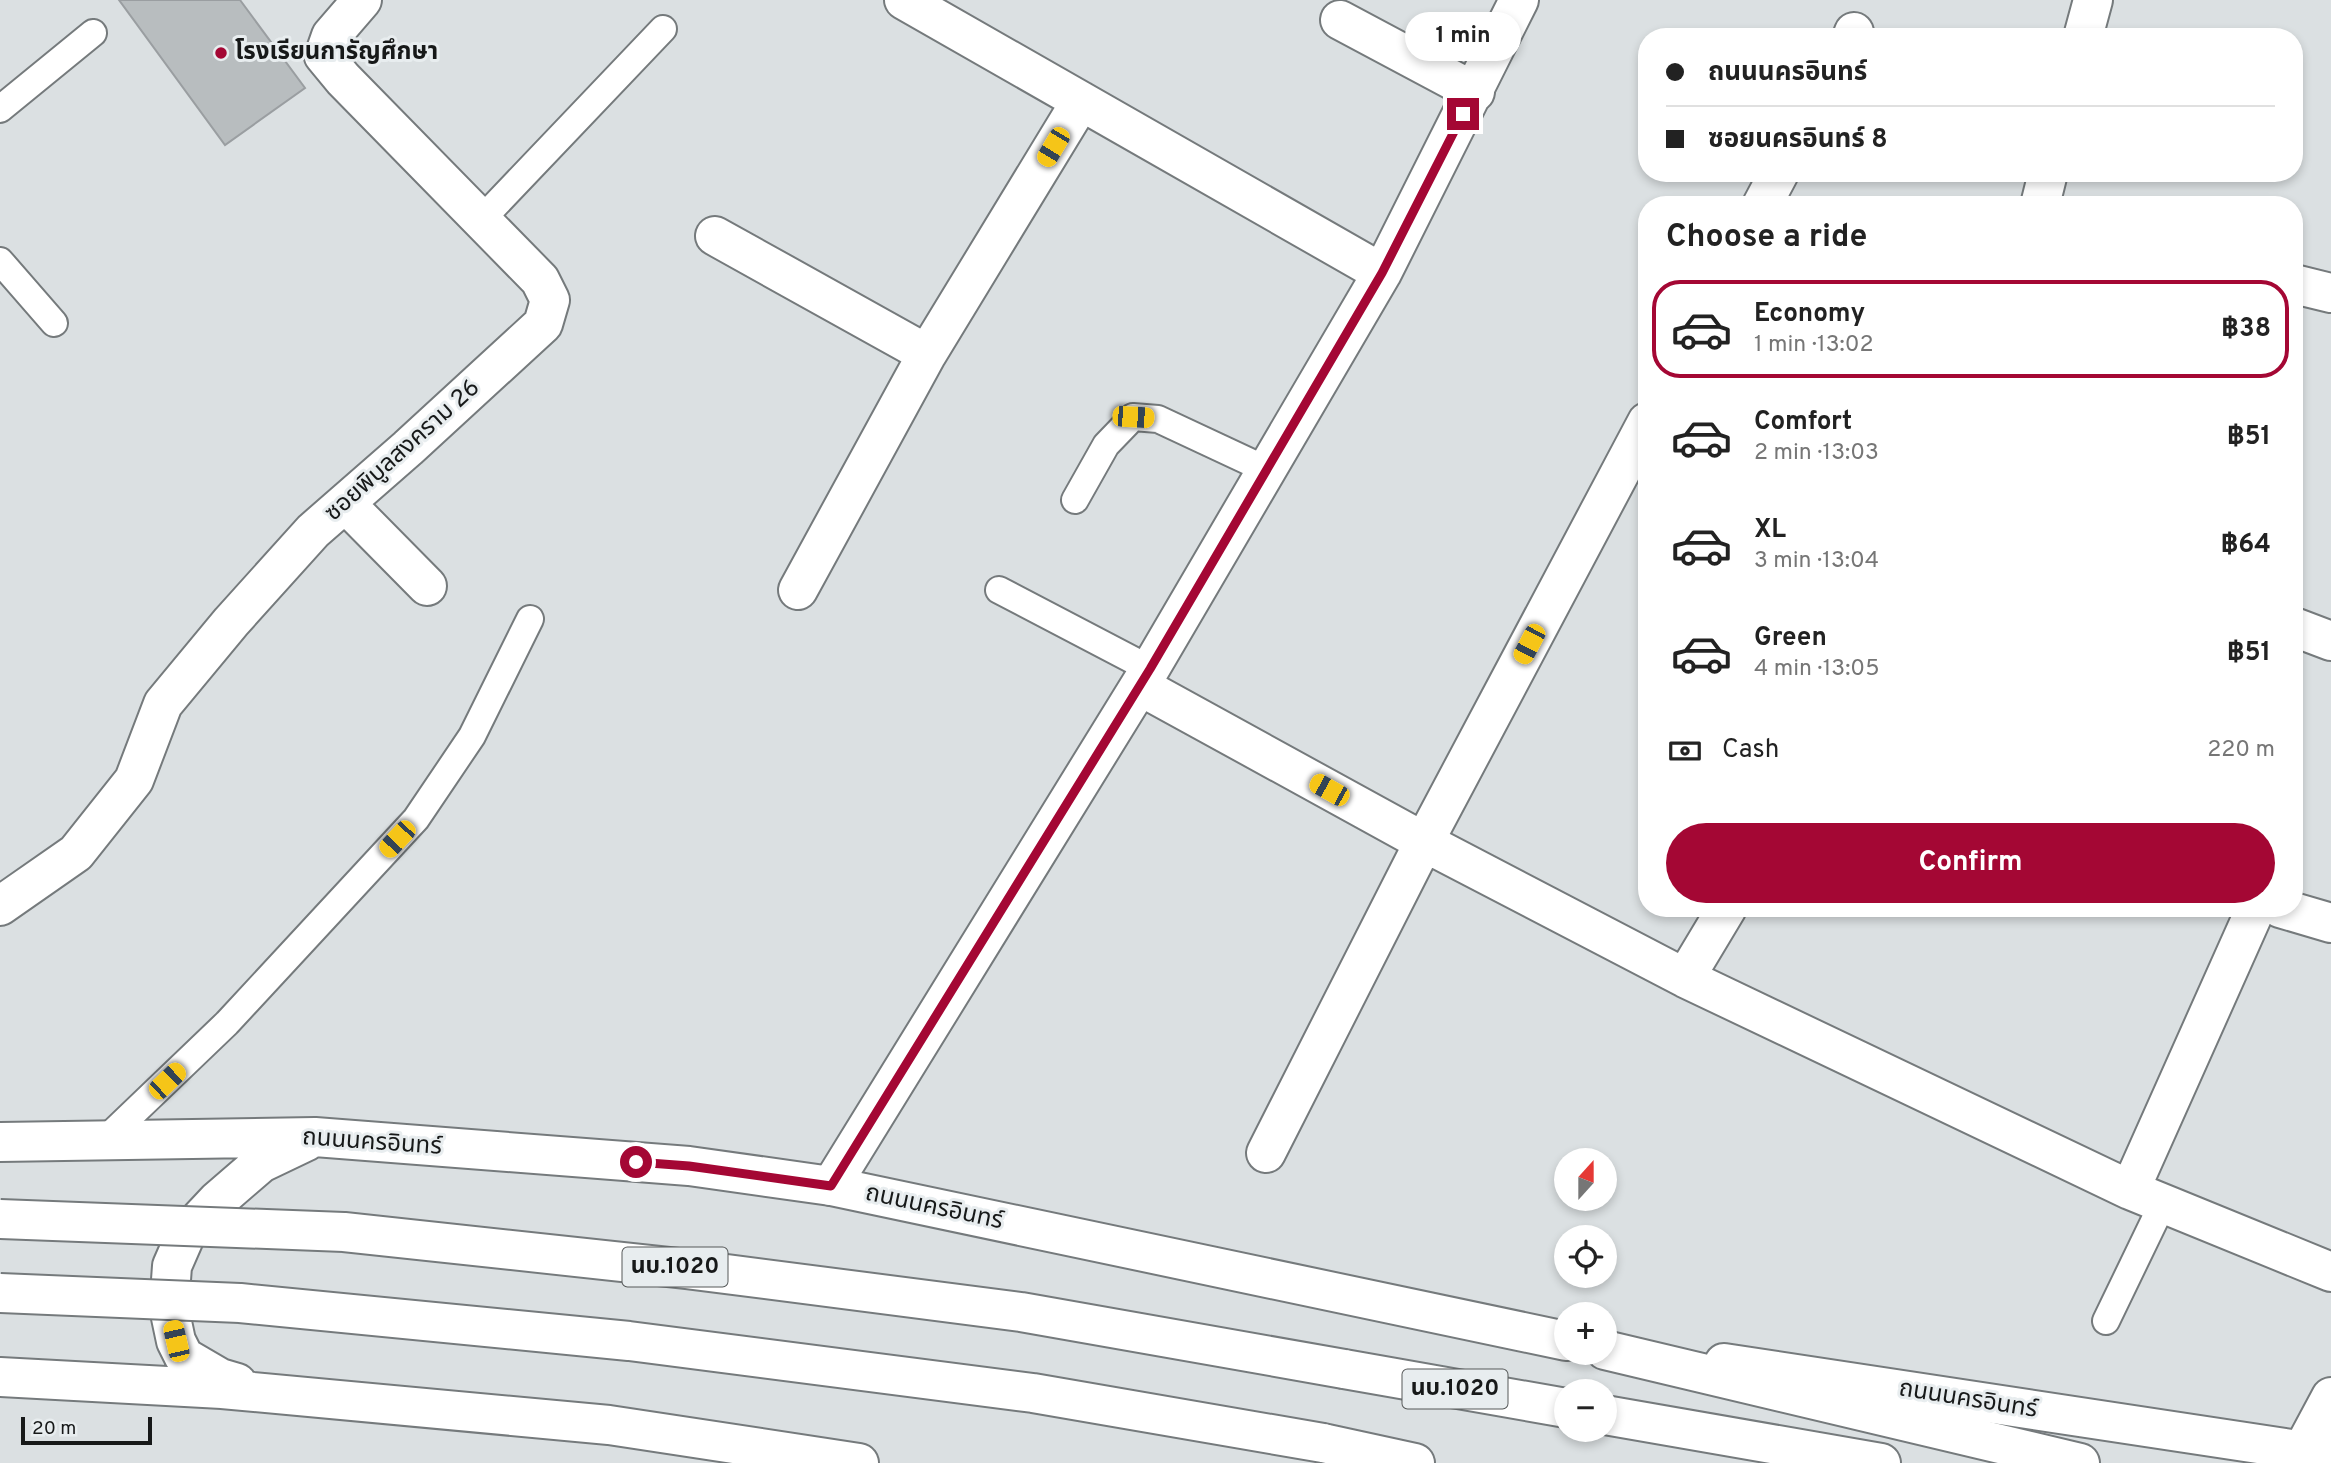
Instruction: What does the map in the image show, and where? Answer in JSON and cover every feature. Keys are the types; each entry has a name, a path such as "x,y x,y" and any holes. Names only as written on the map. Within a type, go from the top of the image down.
{"main road":[{"name":"ซอยพิบูลสงคราม 26","path":"0,906 76,853 134,780 163,704 231,622 313,531 543,324 550,300 540,280 343,79 324,56 331,36 362,0"},
{"path":"904,0 1382,273"},
{"path":"831,1186 1145,677 1382,273 1519,0"},
{"path":"2085,28 2093,0"},
{"path":"1340,20 1475,92"},
{"path":"798,590 927,354 1080,100"},
{"path":"715,236 927,354"},
{"path":"2303,286 2331,293"},
{"path":"1266,1153 1424,842 1638,439"},
{"path":"345,503 427,586"},
{"path":"2303,630 2331,641"},
{"path":"1145,677 1424,842 1685,978 2147,1197 2331,1272"},
{"path":"2303,915 2331,923"},
{"path":"1685,978 1722,917"},
{"path":"2147,1197 2253,917"},
{"path":"287,1395 220,1378 184,1357 176,1341 169,1308 172,1266 186,1234 217,1201 261,1163 316,1137"},
{"name":"ถนนนครอินทร์","path":"0,1142 316,1137 689,1166 831,1186 1554,1337"},
{"name":"นบ.1020","path":"0,1219 344,1232 687,1269 1021,1312 1554,1406"},
{"path":"0,1293 240,1303 629,1341 1033,1393 1323,1443 1415,1463"},
{"name":"ถนนนครอินทร์","path":"1617,1347 2317,1453"},
{"path":"1617,1353 2080,1463"},
{"path":"0,1377 222,1389 609,1425 859,1463"},
{"path":"2317,1453 2331,1397"},
{"path":"1617,1417 1881,1463"}],"lane":[{"path":"481,220 663,29"},
{"path":"0,109 93,33"},
{"path":"0,261 54,323"},
{"path":"1075,500 1106,445 1133,417 1158,419 1267,470"},
{"path":"999,590 1145,677"},
{"path":"106,1139 227,1023 416,819 472,736 530,619"},
{"path":"2106,1321 2147,1197"}],"building":[{"name":"โรงเรียนการัญศึกษา","path":"119,0 240,0 305,88 225,145"}],"place":[{"name":"โรงเรียนการัญศึกษา","path":"221,53"}],"route":[{"path":"636,1162 689,1166 831,1186 1150,669 1382,273 1463,114"}]}
